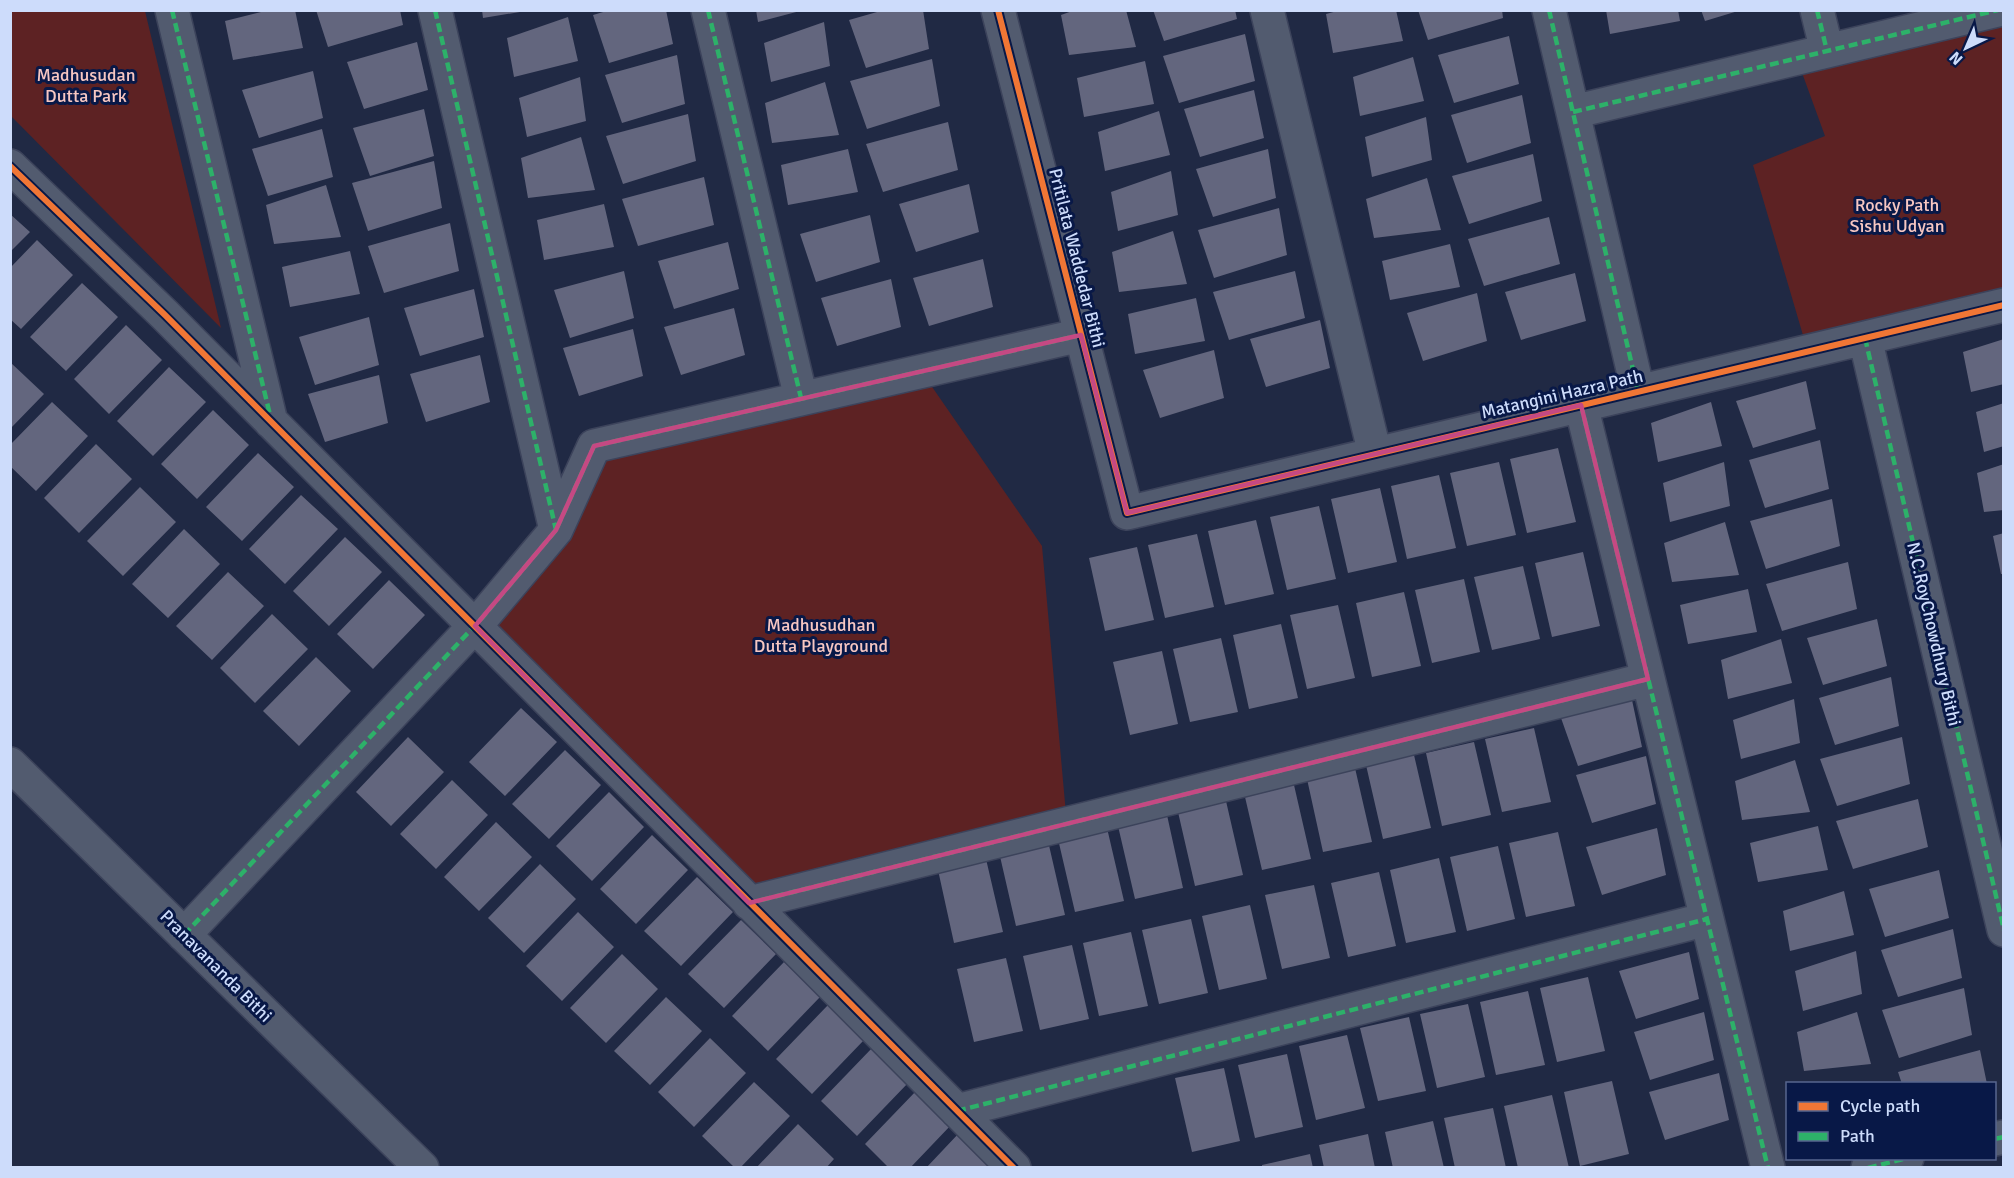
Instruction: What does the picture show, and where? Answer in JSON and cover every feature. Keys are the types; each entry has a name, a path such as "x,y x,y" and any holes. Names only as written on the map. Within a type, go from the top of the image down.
{"street":[{"path":"172,10 271,422"},
{"path":"435,10 556,530"},
{"path":"708,10 801,398"},
{"name":"Pritilata Waddedar Bithi","path":"998,10 1126,513"},
{"path":"1267,10 1374,453"},
{"path":"1549,10 1638,391"},
{"path":"1817,10 1827,51"},
{"path":"1573,112 1998,10"},
{"path":"10,166 271,422 1014,1167"},
{"name":"Matangini Hazra Path","path":"1126,513 2004,305"},
{"path":"184,934 475,627 556,530 594,446 1081,335"},
{"name":"N.C.RoyChowdhury Bithi","path":"1865,338 2004,930"},
{"path":"1581,405 1768,1167"},
{"path":"749,903 1648,679"},
{"name":"Pranavananda Bithi","path":"10,764 422,1167"},
{"path":"957,1111 1707,919"},
{"path":"1868,1167 1898,1160"}],"highlighted area":[{"path":"1081,335 1127,513 1581,405 1648,679 749,903 475,626 556,530 594,446"}],"green space":[{"name":"Madhusudan Dutta Park","path":"10,11 145,11 221,328 11,116"},
{"name":"Rocky Path Sishu Udyan","path":"2003,11 2003,301 1805,342 1753,165 1825,136 1797,59"},
{"name":"Madhusudhan Dutta Playground","path":"928,381 1042,546 1066,814 755,891 482,618 608,443"}],"building":[{"path":"269,10 295,10 303,48 233,60 225,21"},
{"path":"316,10 400,10 403,25 328,47"},
{"path":"482,10 520,10 520,12 483,18"},
{"path":"610,10 666,10 673,44 609,63 593,15"},
{"path":"756,10 800,10 800,11 758,22"},
{"path":"884,10 923,10 929,49 866,68 849,20"},
{"path":"1075,10 1126,10 1136,47 1069,55 1061,15"},
{"path":"1153,10 1235,10 1237,19 1164,41"},
{"path":"1341,10 1396,10 1403,41 1333,53 1326,14"},
{"path":"1418,10 1502,10 1503,18 1428,40"},
{"path":"1606,10 1678,10 1680,21 1610,34"},
{"path":"1701,10 1738,10 1738,11 1705,21"},
{"path":"568,17 578,61 514,77 507,38"},
{"path":"824,22 830,66 771,82 764,43"},
{"path":"1245,34 1255,81 1179,103 1163,56"},
{"path":"1509,36 1519,84 1454,103 1438,55"},
{"path":"417,42 428,90 364,109 347,62"},
{"path":"677,55 685,104 622,123 605,75"},
{"path":"1413,57 1424,101 1360,116 1353,77"},
{"path":"932,59 940,106 867,129 850,81"},
{"path":"1145,61 1154,104 1084,117 1077,78"},
{"path":"313,71 323,118 259,138 242,90"},
{"path":"580,77 586,121 527,137 519,98"},
{"path":"825,82 839,135 772,143 765,103"},
{"path":"1254,90 1264,138 1200,157 1184,109"},
{"path":"1522,95 1531,143 1467,163 1451,115"},
{"path":"424,109 434,156 370,176 353,128"},
{"path":"1159,111 1170,155 1105,171 1098,132"},
{"path":"688,114 696,161 623,184 606,136"},
{"path":"1426,117 1432,160 1372,177 1365,137"},
{"path":"948,122 958,170 883,192 866,144"},
{"path":"322,129 333,177 268,196 252,149"},
{"path":"581,137 595,190 528,198 521,158"},
{"path":"848,149 858,192 788,205 781,165"},
{"path":"1268,149 1276,198 1213,217 1196,169"},
{"path":"1533,154 1542,201 1469,224 1452,176"},
{"path":"434,161 442,208 368,231 352,183"},
{"path":"1171,171 1178,215 1118,231 1111,192"},
{"path":"704,177 714,225 638,246 622,199"},
{"path":"1427,178 1441,230 1374,238 1366,199"},
{"path":"969,184 979,232 916,252 899,204"},
{"path":"326,185 341,237 274,244 266,205"},
{"path":"604,204 614,247 544,260 537,220"},
{"path":"1279,208 1287,255 1214,278 1198,230"},
{"path":"10,214 30,232 10,252"},
{"path":"870,215 880,262 816,282 800,234"},
{"path":"1549,217 1560,264 1484,286 1468,239"},
{"path":"450,223 459,271 384,293 368,246"},
{"path":"1173,231 1187,284 1119,292 1112,252"},
{"path":"37,240 73,275 21,329 10,319 10,268"},
{"path":"728,242 739,289 674,309 658,261"},
{"path":"1450,244 1460,287 1390,300 1382,261"},
{"path":"350,251 360,294 290,307 282,267"},
{"path":"983,259 993,307 929,326 913,278"},
{"path":"624,271 634,318 570,338 554,290"},
{"path":"1295,271 1305,318 1229,340 1213,292"},
{"path":"1575,273 1586,321 1521,340 1505,292"},
{"path":"891,279 901,327 837,346 821,298"},
{"path":"82,283 118,317 66,371 30,337"},
{"path":"474,289 484,337 420,356 404,308"},
{"path":"1477,293 1487,341 1423,361 1407,313"},
{"path":"1196,298 1205,341 1135,354 1128,314"},
{"path":"734,308 745,355 681,375 664,327"},
{"path":"369,317 379,365 315,385 299,337"},
{"path":"1320,320 1330,368 1266,387 1250,339"},
{"path":"126,325 162,360 109,414 74,379"},
{"path":"633,329 643,376 579,396 563,348"},
{"path":"2004,339 2004,384 1971,392 1963,352"},
{"path":"1214,350 1224,398 1160,418 1143,370"},
{"path":"480,355 490,402 426,422 410,374"},
{"path":"10,362 44,394 10,429"},
{"path":"169,367 206,402 153,456 117,421"},
{"path":"379,375 388,423 325,442 308,394"},
{"path":"1806,381 1816,429 1753,448 1736,401"},
{"path":"52,402 88,436 36,491 10,466 10,445"},
{"path":"1711,402 1722,446 1658,462 1651,423"},
{"path":"2004,403 2004,446 1984,452 1976,412"},
{"path":"213,410 249,445 197,499 161,464"},
{"path":"1820,440 1829,489 1765,508 1749,460"},
{"path":"96,444 132,479 79,533 44,498"},
{"path":"1558,448 1576,522 1527,533 1510,459"},
{"path":"258,453 294,487 242,541 206,507"},
{"path":"1499,462 1516,535 1467,546 1450,473"},
{"path":"1724,462 1730,506 1670,522 1663,483"},
{"path":"2004,464 2004,510 1984,512 1977,473"},
{"path":"1439,475 1456,548 1407,559 1391,486"},
{"path":"140,487 176,522 123,576 87,541"},
{"path":"1380,488 1397,562 1348,573 1331,499"},
{"path":"301,495 338,529 285,584 249,549"},
{"path":"1832,499 1840,546 1766,569 1750,521"},
{"path":"1319,506 1336,579 1287,590 1270,517"},
{"path":"1256,520 1274,594 1225,605 1208,531"},
{"path":"1725,522 1739,575 1672,582 1664,543"},
{"path":"184,529 220,564 168,618 132,584"},
{"path":"2004,533 2004,574 2001,574 1993,536"},
{"path":"1197,534 1214,607 1165,618 1148,545"},
{"path":"345,537 382,572 329,626 293,591"},
{"path":"1137,547 1154,620 1105,631 1089,558"},
{"path":"1583,552 1600,626 1552,637 1535,563"},
{"path":"1848,562 1857,609 1782,631 1766,584"},
{"path":"1523,566 1540,639 1492,650 1474,577"},
{"path":"228,572 264,606 212,660 176,626"},
{"path":"1464,579 1480,652 1432,663 1415,590"},
{"path":"389,580 425,615 373,669 337,634"},
{"path":"1748,589 1757,632 1688,644 1680,605"},
{"path":"1404,592 1421,666 1372,677 1356,603"},
{"path":"1338,605 1355,678 1307,689 1290,615"},
{"path":"272,614 308,649 255,703 220,668"},
{"path":"1877,619 1887,666 1823,685 1807,638"},
{"path":"1281,624 1298,698 1249,709 1233,635"},
{"path":"1221,638 1238,712 1190,722 1173,649"},
{"path":"1781,639 1792,683 1728,699 1721,660"},
{"path":"1162,651 1178,724 1130,735 1113,662"},
{"path":"316,657 351,691 299,746 263,711"},
{"path":"1891,677 1899,726 1835,745 1819,698"},
{"path":"1794,699 1800,743 1741,759 1733,720"},
{"path":"1632,700 1642,747 1578,766 1561,718"},
{"path":"521,708 557,742 505,796 469,762"},
{"path":"1534,728 1551,802 1502,812 1485,739"},
{"path":"408,737 444,772 391,826 356,792"},
{"path":"1902,737 1910,784 1837,806 1820,759"},
{"path":"1474,742 1491,815 1442,826 1426,753"},
{"path":"565,750 601,785 549,839 512,804"},
{"path":"1414,755 1431,828 1383,839 1366,765"},
{"path":"1646,756 1656,804 1592,823 1576,775"},
{"path":"1795,760 1810,812 1742,820 1735,781"},
{"path":"1355,768 1372,842 1323,852 1307,779"},
{"path":"452,780 488,815 436,869 400,834"},
{"path":"1294,785 1311,859 1262,870 1245,797"},
{"path":"609,792 644,827 592,881 556,846"},
{"path":"1918,799 1928,847 1853,869 1836,821"},
{"path":"1226,801 1243,875 1195,886 1178,812"},
{"path":"1167,815 1183,888 1135,899 1118,826"},
{"path":"496,822 532,857 479,911 444,877"},
{"path":"1818,826 1828,870 1758,882 1750,843"},
{"path":"1107,828 1124,901 1075,912 1058,839"},
{"path":"1657,828 1666,875 1602,895 1586,847"},
{"path":"1558,832 1575,906 1526,917 1509,843"},
{"path":"652,835 688,870 636,924 600,889"},
{"path":"1048,841 1065,915 1016,926 999,852"},
{"path":"1498,846 1515,919 1467,931 1450,857"},
{"path":"1439,858 1456,932 1406,943 1390,870"},
{"path":"986,859 1003,932 954,943 938,870"},
{"path":"540,864 576,899 524,953 488,918"},
{"path":"1939,870 1949,918 1885,937 1869,889"},
{"path":"1379,872 1396,946 1348,957 1331,883"},
{"path":"697,877 733,912 681,966 644,931"},
{"path":"1314,885 1330,958 1282,969 1265,895"},
{"path":"1844,891 1854,935 1790,951 1783,911"},
{"path":"1250,905 1267,979 1219,990 1202,916"},
{"path":"578,912 614,947 562,1001 526,966"},
{"path":"1191,919 1208,993 1159,1004 1142,930"},
{"path":"741,920 776,954 724,1008 688,974"},
{"path":"1953,929 1962,978 1898,997 1881,950"},
{"path":"1131,932 1148,1006 1099,1016 1083,943"},
{"path":"1072,945 1089,1019 1040,1030 1023,956"},
{"path":"1856,951 1862,994 1803,1011 1795,971"},
{"path":"1689,952 1699,999 1636,1019 1619,971"},
{"path":"622,954 658,989 606,1043 570,1008"},
{"path":"1006,958 1023,1031 974,1042 957,969"},
{"path":"784,962 820,997 768,1051 732,1016"},
{"path":"1588,977 1605,1051 1557,1062 1540,988"},
{"path":"1964,988 1972,1035 1899,1058 1882,1010"},
{"path":"1528,991 1545,1065 1496,1075 1480,1002"},
{"path":"666,997 702,1031 650,1085 614,1051"},
{"path":"1468,1004 1485,1077 1437,1088 1420,1014"},
{"path":"828,1005 864,1040 812,1094 776,1059"},
{"path":"1704,1012 1714,1060 1650,1080 1634,1032"},
{"path":"1857,1012 1871,1064 1804,1071 1797,1032"},
{"path":"1409,1017 1426,1091 1378,1101 1360,1028"},
{"path":"1347,1035 1365,1108 1316,1120 1299,1046"},
{"path":"710,1038 746,1073 694,1127 658,1092"},
{"path":"873,1047 909,1082 857,1136 821,1101"},
{"path":"1980,1050 1987,1082 1901,1082 1898,1072"},
{"path":"1287,1054 1303,1127 1255,1138 1238,1065"},
{"path":"1224,1068 1240,1141 1192,1152 1175,1078"},
{"path":"1719,1073 1729,1120 1665,1140 1649,1092"},
{"path":"1612,1081 1629,1154 1580,1166 1564,1092"},
{"path":"754,1082 790,1116 740,1168 735,1168 702,1136"},
{"path":"917,1090 952,1124 910,1168 889,1168 865,1144"},
{"path":"1552,1095 1569,1168 1518,1168 1504,1106"},
{"path":"1493,1108 1506,1168 1455,1168 1444,1118"},
{"path":"1433,1121 1444,1168 1393,1168 1385,1132"},
{"path":"798,1124 834,1159 826,1168 756,1168"},
{"path":"960,1132 997,1168 926,1168"},
{"path":"1368,1134 1375,1168 1324,1168 1319,1145"},
{"path":"1310,1154 1313,1168 1262,1168 1262,1165"}],"marked path":[{"path":"172,10 271,419"},
{"path":"435,10 556,530"},
{"path":"708,10 801,398"},
{"path":"1549,10 1638,391"},
{"path":"1817,10 1827,51"},
{"path":"1573,112 1998,10"},
{"path":"184,935 482,618 556,530 594,446 1081,335"},
{"path":"1865,338 2004,930"},
{"path":"1581,405 1768,1168"},
{"path":"749,903 1648,679"},
{"path":"957,1111 1707,919"},
{"path":"1996,1139 2004,1137"},
{"path":"1868,1168 1899,1160"}],"cycle path":[{"path":"998,10 1127,513 2004,305"},
{"path":"10,166 165,315 1014,1168"}]}
